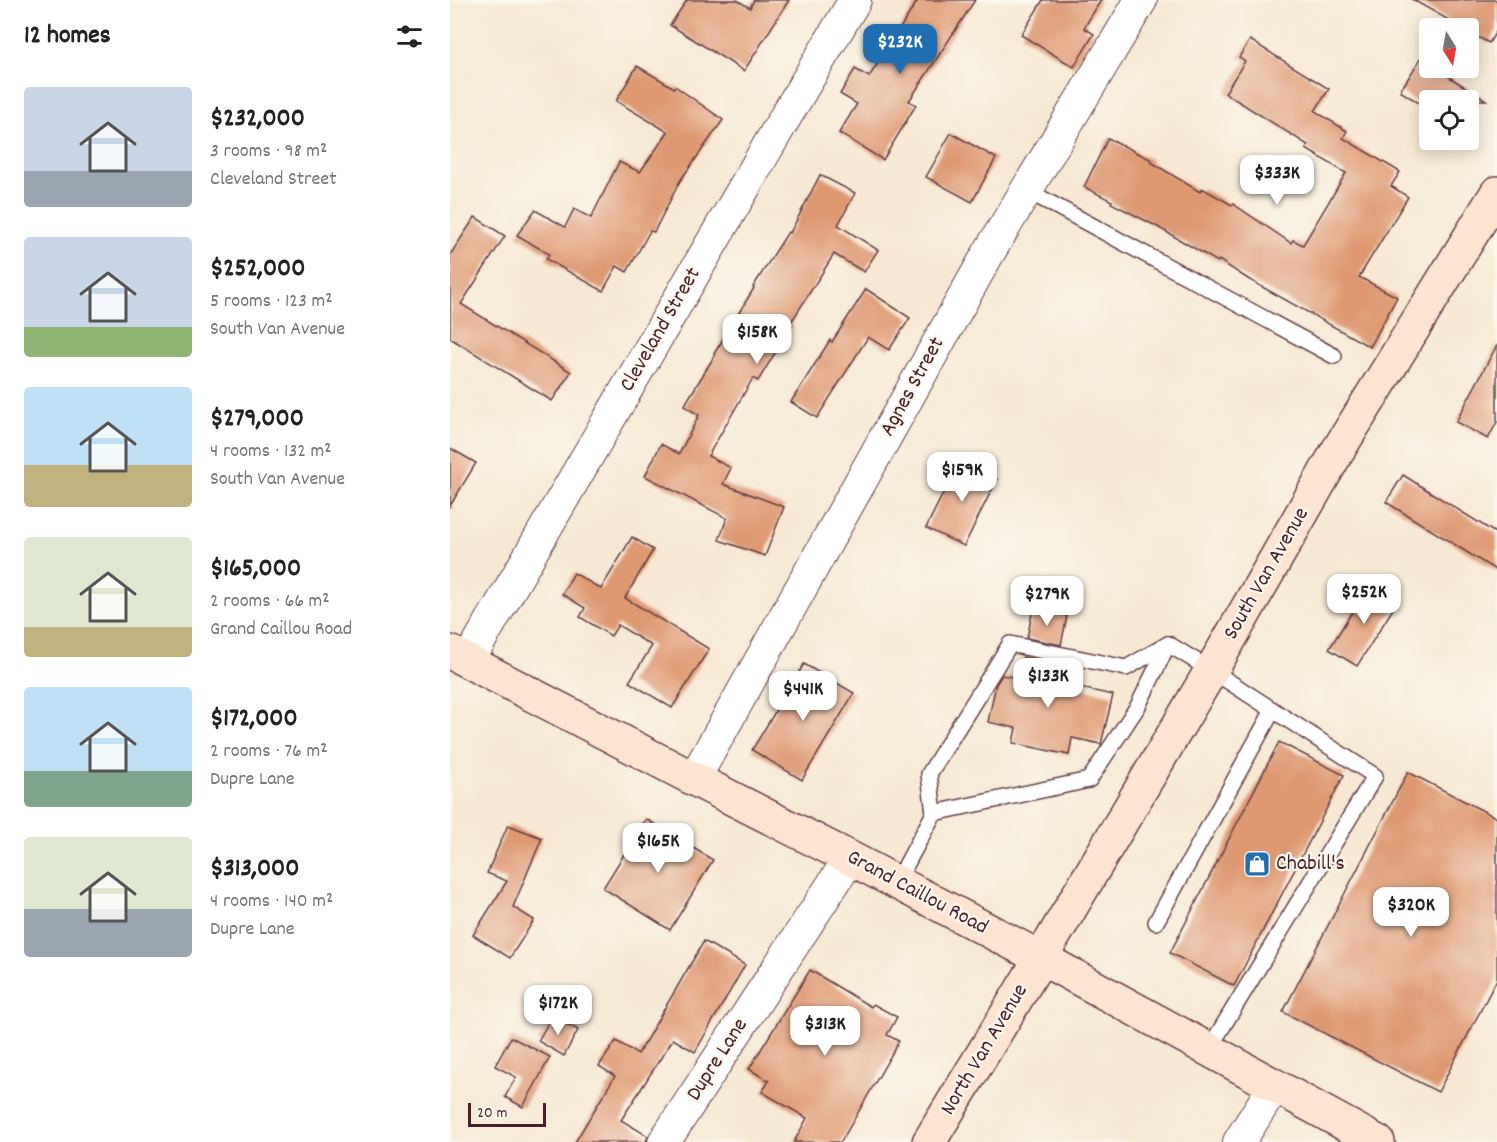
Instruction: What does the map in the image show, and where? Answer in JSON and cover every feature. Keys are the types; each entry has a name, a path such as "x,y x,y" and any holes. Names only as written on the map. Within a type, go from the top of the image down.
{"main road":[{"name":"South Van Avenue","path":"1041,958 1337,452 1497,193"},
{"name":"Grand Caillou Road","path":"459,657 897,882 1378,1142"},
{"name":"North Van Avenue","path":"929,1142 1041,958"}],"street":[{"name":"Cleveland Street","path":"459,657 855,0"},
{"name":"Agnes Street","path":"694,779 982,264 1141,0"},
{"name":"Dupre Lane","path":"664,1142 850,858"},
{"path":"1239,1142 1275,1085"}],"lane":[{"path":"1026,190 1334,356"},
{"path":"897,882 934,813 929,774 1010,644 1126,668 1168,644"},
{"path":"1168,644 1375,776 1209,1049"},
{"path":"934,813 1089,780 1138,706 1168,644"},
{"path":"1156,922 1273,710"}],"building":[{"path":"687,0 737,0 750,8 754,0 789,0 744,71 670,25"},
{"path":"918,0 975,0 909,101 916,105 883,160 839,133 857,104 840,94 855,69 869,77"},
{"path":"1043,0 1101,0 1084,28 1094,34 1074,67 1021,35"},
{"path":"1413,0 1497,0 1497,30 1489,43 1479,38 1479,18 1445,18"},
{"path":"1250,40 1329,89 1315,111 1347,131 1343,138 1400,172 1391,186 1408,197 1359,277 1397,297 1370,347 1248,279 1219,260 1218,262 1084,187 1108,138 1152,160 1151,162 1200,192 1202,188 1233,204 1291,243 1293,240 1303,245 1346,173 1306,149 1308,145 1225,93 1245,61 1239,57"},
{"path":"1419,61 1419,78 1451,78 1470,90 1419,90 1419,103 1400,91"},
{"path":"637,66 674,88 675,86 723,120 680,181 654,232 650,231 627,272 617,266 603,291 546,259 549,254 517,235 535,210 565,227 574,209 591,218 619,162 640,172 668,132 616,101"},
{"path":"951,133 996,158 972,202 926,177"},
{"path":"820,175 855,193 838,225 878,250 864,272 834,254 790,324 792,325 758,381 753,378 708,456 731,468 723,484 784,507 765,556 719,540 727,518 645,476 661,444 679,454 699,415 684,406 753,287 788,232 790,233"},
{"path":"475,217 505,236 461,304 571,372 552,401 450,338 450,255"},
{"path":"866,289 910,318 889,350 868,337 817,418 791,402"},
{"path":"1497,345 1497,422 1488,439 1456,422"},
{"path":"450,448 476,463 450,506"},
{"path":"959,461 997,479 964,546 926,528"},
{"path":"1403,475 1497,534 1497,571 1386,502"},
{"path":"632,537 653,550 625,598 709,649 672,708 629,682 652,646 618,625 611,636 580,617 585,608 562,594 574,573 601,589"},
{"path":"1370,583 1398,601 1357,666 1329,649"},
{"path":"1033,609 1067,616 1061,645 1027,638"},
{"path":"1023,657 1057,664 1053,682 1113,695 1101,744 1072,738 1069,755 1013,743 1016,728 988,722 996,684 1002,675 1018,678"},
{"path":"804,664 854,693 802,780 752,750"},
{"name":"Chabill's","path":"1279,742 1344,775 1234,986 1170,953"},
{"path":"1408,772 1497,818 1497,979 1438,1092 1283,1012"},
{"path":"646,819 713,860 670,930 603,888"},
{"path":"508,825 542,838 513,907 534,920 510,958 473,935 507,881 487,873"},
{"path":"704,941 745,965 695,1052 673,1039 621,1120 648,1136 646,1142 575,1142 615,1076 599,1066 616,1041 638,1054"},
{"path":"810,970 871,1007 873,1004 897,1017 887,1035 899,1041 841,1142 794,1142 807,1118 762,1092 769,1081 749,1069"},
{"path":"552,1016 578,1030 564,1056 538,1041"},
{"path":"511,1037 550,1057 523,1107 505,1097 516,1077 495,1066"}],"place":[{"name":"Chabill's","path":"1257,864"}]}
